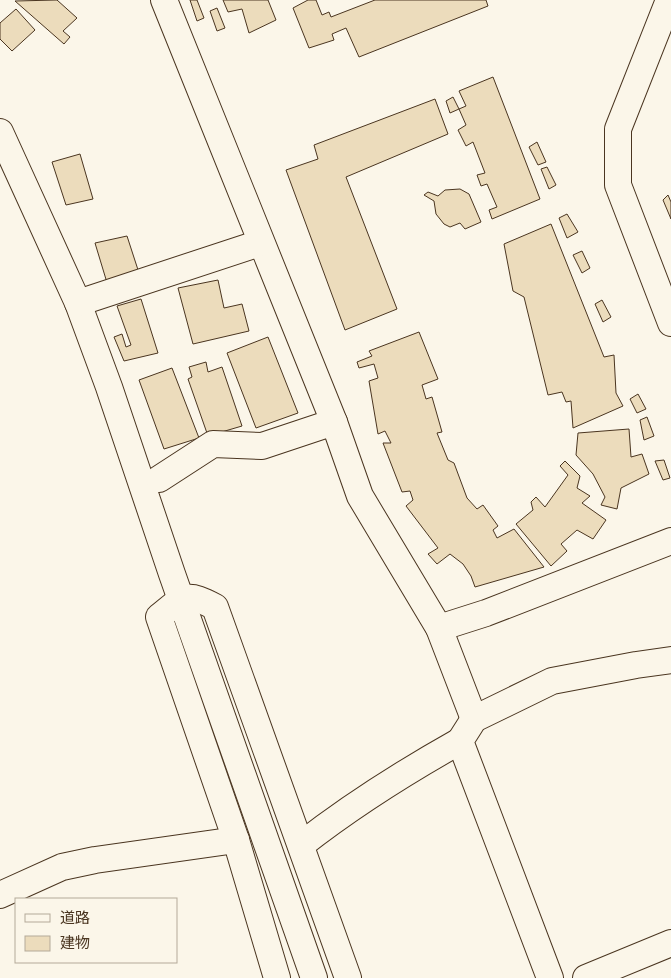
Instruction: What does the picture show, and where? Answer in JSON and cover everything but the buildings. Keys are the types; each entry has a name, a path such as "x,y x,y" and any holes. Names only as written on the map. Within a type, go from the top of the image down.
{"street":[{"path":"164,0 260,243 334,422 360,496 439,628 474,719"},
{"path":"669,0 618,129 618,185 671,323"},
{"path":"0,132 78,304 110,386 314,978"},
{"path":"78,304 260,243"},
{"path":"159,480 213,444 262,446 334,422"},
{"path":"439,628 486,613 671,541"},
{"path":"277,978 236,840 158,616 182,599 195,597 215,607 348,978"},
{"path":"301,845 352,805 460,741 474,719 552,681 671,660"},
{"path":"460,741 550,978"},
{"path":"0,895 62,867 95,860 236,840"},
{"path":"586,978 671,943"}]}
